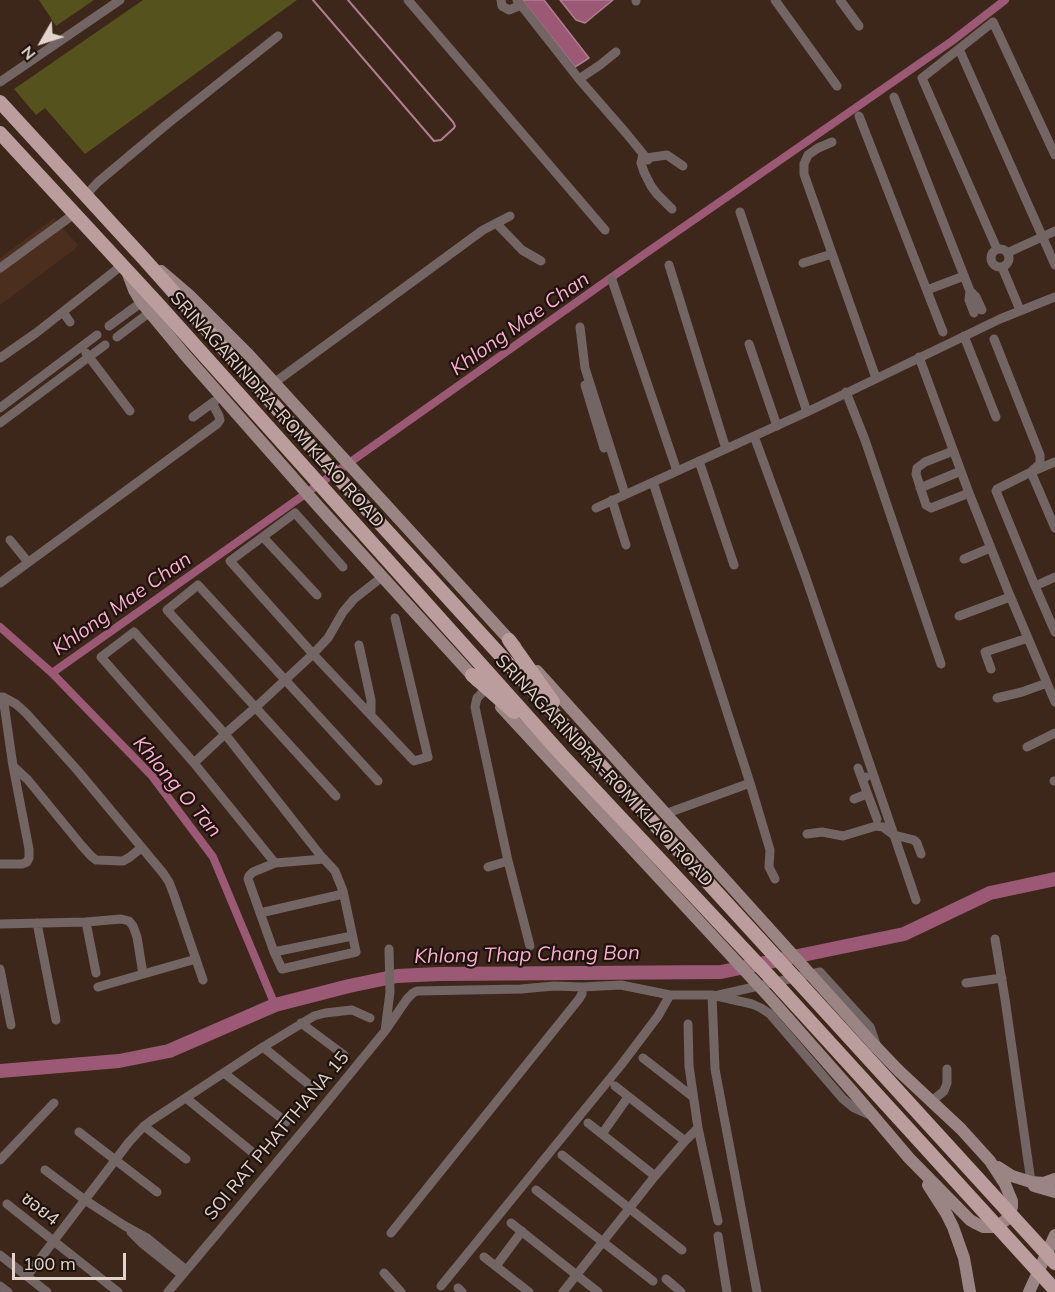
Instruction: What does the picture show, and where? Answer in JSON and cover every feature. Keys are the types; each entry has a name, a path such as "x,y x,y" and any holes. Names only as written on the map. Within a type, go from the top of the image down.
{"main road":[{"name":"SRINAGARINDRA-ROM KLAO ROAD","path":"0,102 145,260 345,485 1055,1263"},
{"name":"SRINAGARINDRA-ROM KLAO ROAD","path":"0,132 125,269 216,400 293,478 485,690 702,923 771,999 848,1095 876,1118 909,1158"},
{"name":"SRINAGARINDRA-ROM KLAO ROAD","path":"145,260 189,295 249,355 821,987 878,1049 969,1136 990,1161"},
{"name":"SRINAGARINDRA-ROM KLAO ROAD","path":"150,304 306,469 561,753 769,976 1055,1290"},
{"path":"509,640 586,750"},
{"path":"472,675 561,753"},
{"path":"909,1158 970,1220 989,1228 996,1227 1006,1220 1012,1207 1010,1192 990,1161"},
{"path":"909,1158 935,1195 953,1227 964,1258 970,1292"},
{"path":"990,1161 1002,1171 1034,1186 1055,1192"},
{"path":"1017,1178 1044,1183 1055,1179"},
{"path":"1029,1292 1055,1235"}],"street":[{"path":"0,82 120,0"},
{"path":"408,0 605,230"},
{"path":"501,0 502,6 509,10 519,3 579,79 646,157"},
{"path":"775,0 837,86"},
{"path":"840,0 859,26"},
{"path":"997,249 922,78 993,22 1055,155"},
{"path":"86,196 98,182 132,153 278,36"},
{"path":"959,49 1055,265"},
{"path":"579,79 616,52"},
{"path":"894,97 970,291 969,300 980,319"},
{"path":"859,116 943,332"},
{"path":"832,142 808,155 804,164 804,174 876,378"},
{"path":"672,209 651,186 641,163 646,157 667,155 683,166"},
{"path":"740,212 807,412"},
{"path":"0,268 74,214"},
{"path":"274,383 483,230 510,216"},
{"path":"496,223 522,250 541,261"},
{"path":"1007,252 1055,231"},
{"path":"1002,267 991,262 992,253 997,249 1007,252"},
{"path":"1002,267 1008,261 1007,252"},
{"path":"803,263 832,254"},
{"path":"669,265 726,449"},
{"path":"1002,267 1020,310"},
{"path":"0,358 125,269"},
{"path":"927,290 964,276"},
{"path":"612,280 677,471"},
{"path":"596,508 807,412 964,336 980,319 1020,310 1055,297"},
{"path":"109,326 150,304"},
{"path":"117,338 150,304"},
{"path":"63,312 70,322"},
{"path":"580,327 585,368 604,436 604,448"},
{"path":"0,408 97,334"},
{"path":"964,336 996,417"},
{"path":"994,339 1040,455 1040,464 1031,472"},
{"path":"749,344 777,426"},
{"path":"0,423 105,345"},
{"path":"81,346 130,411"},
{"path":"920,357 990,548 1055,702"},
{"path":"582,377 625,494"},
{"path":"846,392 865,440 941,664"},
{"path":"0,583 218,424 220,420 216,400 193,417"},
{"path":"754,436 798,555 916,900"},
{"path":"953,451 920,465 916,474 926,505 931,508 969,493"},
{"path":"699,461 734,565"},
{"path":"1055,462 996,491 1055,632"},
{"path":"920,488 961,471"},
{"path":"1031,472 1055,528"},
{"path":"653,482 750,783 770,850 769,867 775,879"},
{"path":"612,500 626,545"},
{"path":"343,567 295,513 230,561 313,654 414,761 428,757 395,618"},
{"path":"263,537 317,595"},
{"path":"10,540 28,562"},
{"path":"964,559 990,548"},
{"path":"194,763 313,654 328,638 343,612 354,599 382,577"},
{"path":"1035,586 1055,577"},
{"path":"336,796 167,610 198,585 378,781"},
{"path":"959,616 1010,597"},
{"path":"275,863 194,763 101,657 134,632 225,734 335,871 344,894 356,952 282,969 274,952 249,876 275,863 324,859"},
{"path":"991,669 985,652 1028,638"},
{"path":"359,645 371,700 371,715"},
{"path":"997,698 1047,683"},
{"path":"485,690 477,698 475,706 508,861 530,946"},
{"path":"0,864 22,864 29,858 2,697"},
{"path":"2,697 16,704 26,713 163,873 169,882 203,980"},
{"path":"1027,747 1055,733"},
{"path":"13,766 28,780 96,860 123,861 141,848"},
{"path":"858,768 877,819"},
{"path":"862,779 874,774"},
{"path":"665,814 750,783"},
{"path":"854,798 867,794"},
{"path":"807,834 822,831 843,836 876,826 883,827 894,835 916,842 921,854"},
{"path":"488,867 508,861"},
{"path":"260,912 344,894"},
{"path":"0,924 122,919 129,921 137,937 143,974"},
{"path":"86,921 96,973"},
{"path":"37,923 56,1020"},
{"path":"274,952 352,936"},
{"path":"995,939 1031,1182"},
{"path":"385,1031 390,992 389,949"},
{"path":"98,987 196,959"},
{"path":"0,969 11,1025"},
{"path":"714,995 820,972 870,1028 878,1049"},
{"path":"966,983 1002,978"},
{"name":"SOI RAT PHATTHANA 15","path":"168,1292 313,1119 413,993 417,991 621,985 670,995 714,995"},
{"path":"391,1233 579,999 582,987"},
{"path":"441,1286 621,1065 658,1016 670,995"},
{"path":"714,995 752,1004 770,1014 848,1095"},
{"path":"714,995 715,1069 757,1292"},
{"path":"27,1276 144,1125 314,1016 352,1010 370,1018"},
{"path":"301,1023 344,1055"},
{"path":"688,1024 688,1066 698,1128 718,1221"},
{"path":"263,1047 312,1087"},
{"path":"644,1058 693,1097"},
{"path":"932,1101 944,1091 947,1083 947,1069"},
{"path":"224,1073 286,1122"},
{"path":"615,1086 685,1141"},
{"path":"602,1134 628,1097"},
{"path":"186,1098 257,1156"},
{"path":"0,1160 54,1103"},
{"path":"588,1123 655,1176"},
{"path":"144,1125 186,1159"},
{"path":"563,1292 655,1176 698,1128"},
{"path":"79,1132 157,1192"},
{"path":"562,1155 682,1250"},
{"path":"45,1170 125,1226 143,1244 184,1272"},
{"path":"536,1190 653,1281"},
{"name":"ซอย4","path":"6,1204 118,1292"},
{"path":"512,1223 598,1292"},
{"path":"496,1266 522,1231"},
{"path":"718,1236 727,1292"},
{"path":"0,1255 48,1292"},
{"path":"484,1257 530,1292"},
{"path":"384,1273 401,1292"},
{"path":"666,1279 681,1292"}],"shaded area":[{"path":"39,0 94,0 56,26"},
{"path":"143,0 297,0 85,154 45,108 36,115 14,89"},
{"path":"522,0 544,0 589,58 575,67"},
{"path":"560,0 613,0 585,23 576,20"},
{"path":"54,218 78,245 0,305 0,258"}],"waterway":[{"path":"313,0 434,141 441,140 454,128 453,122 348,0"},
{"name":"Khlong Mae Chan","path":"52,673 646,253 952,41 1005,0"},
{"name":"Khlong O Tan","path":"0,627 52,673 152,776 213,857 275,1005"},
{"name":"Khlong Thap Chang Bon","path":"0,1071 119,1061 169,1051 275,1005 397,976 721,972 904,934 990,893 1055,879"}]}
